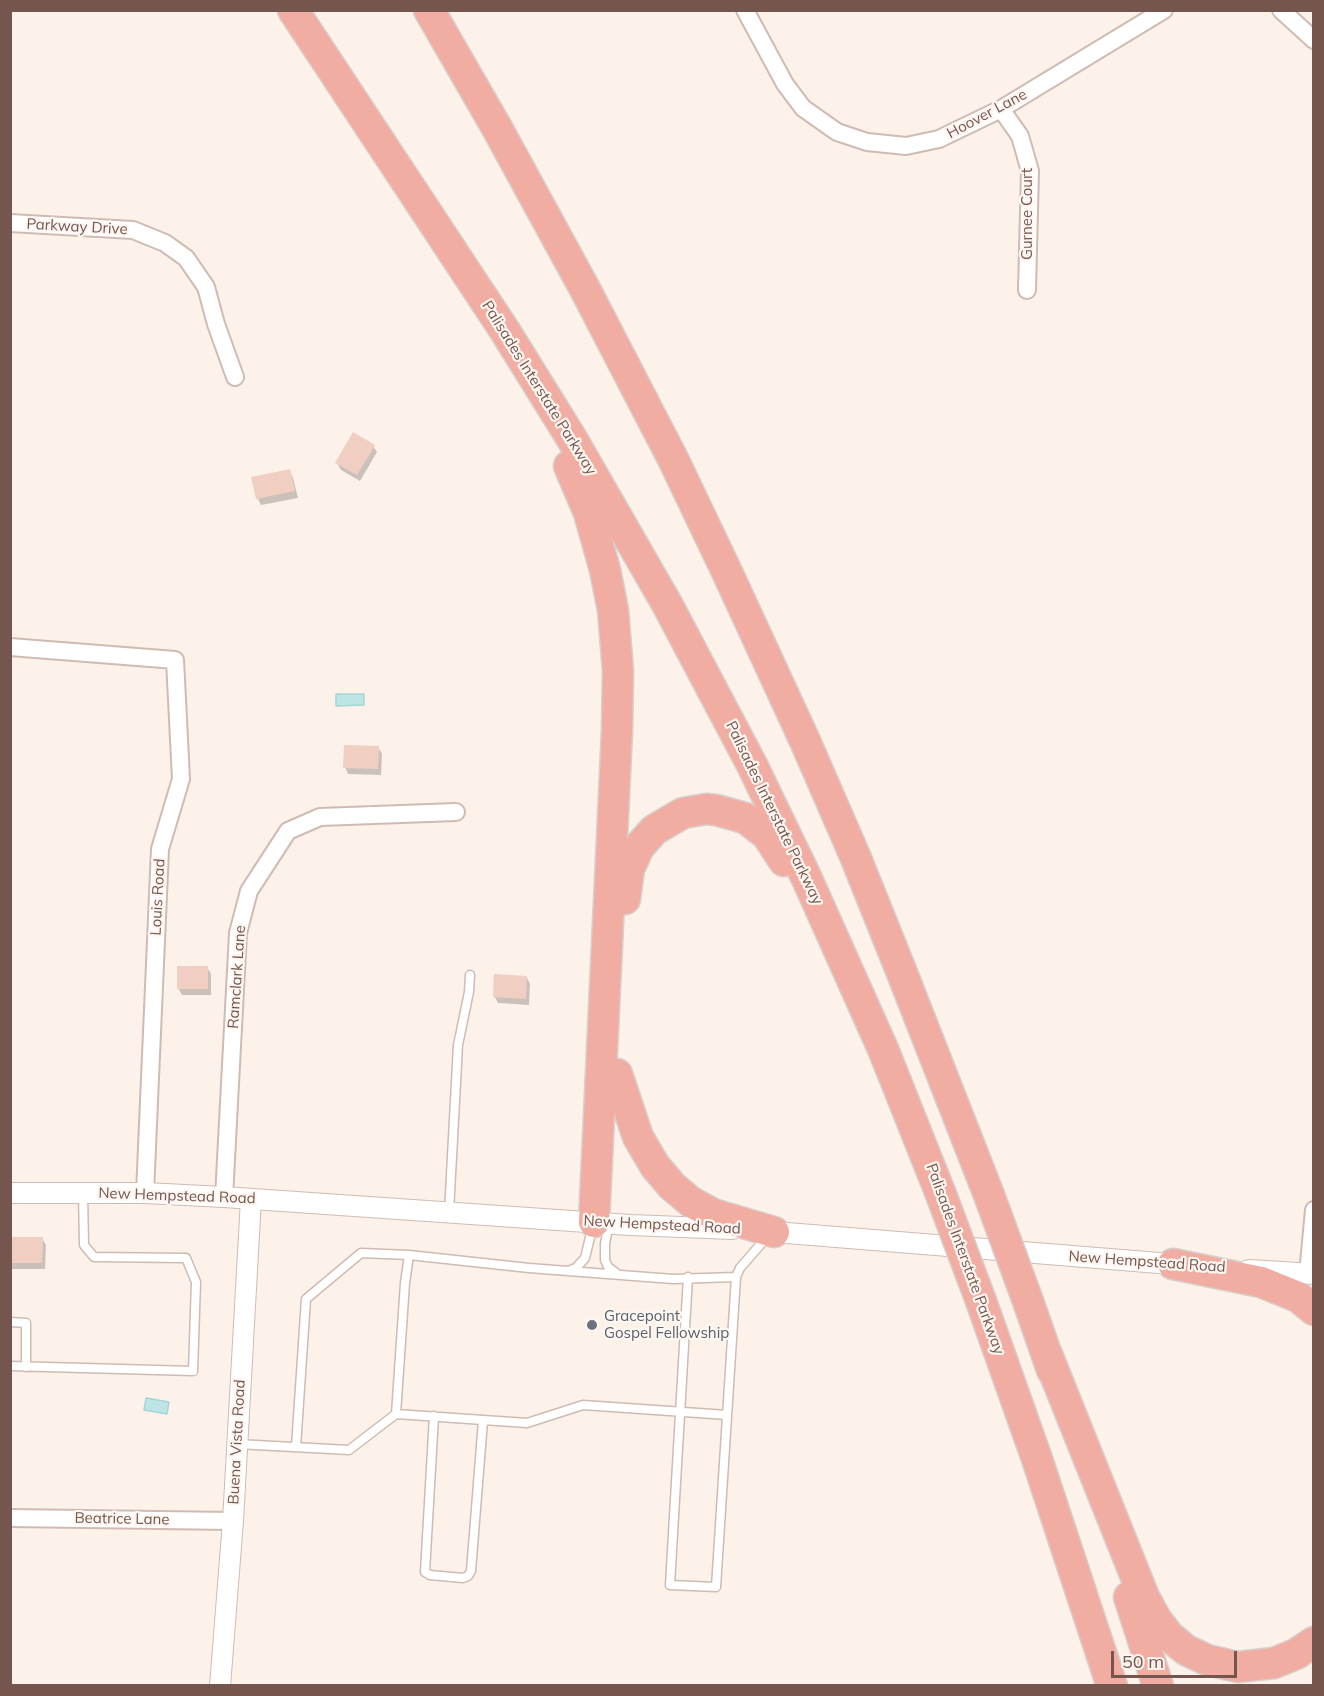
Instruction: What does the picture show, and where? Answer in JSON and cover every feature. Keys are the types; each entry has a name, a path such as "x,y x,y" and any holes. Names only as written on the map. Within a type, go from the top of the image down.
{"highway":[{"name":"Palisades Interstate Parkway","path":"293,10 472,280 582,457 695,656 780,823 883,1049 940,1192 1041,1469 1112,1686"},
{"path":"429,10 497,128 586,291 673,459 805,741 859,866 989,1195 1046,1352 1158,1686"},
{"path":"472,280 582,493 600,550 613,610 618,671 617,731 601,1222"},
{"path":"601,1222 617,1074 627,879 633,857 646,838 663,823 683,813 706,809 726,812 745,819 760,829 773,843 883,1049"},
{"path":"617,1074 638,1137 655,1166 672,1186 691,1202 713,1214 774,1232"},
{"path":"1173,1264 1268,1285 1298,1298 1314,1310"},
{"path":"1046,1352 1144,1597 1169,1636 1186,1650 1207,1660 1238,1667 1274,1663 1296,1654 1314,1642"}],"street":[{"name":"Hoover Lane","path":"745,10 785,84 802,108 837,132 867,142 906,146 939,139 1001,110 1164,10"},
{"path":"1281,10 1314,40"},
{"name":"Gurnee Court","path":"1001,110 1020,136 1030,171 1027,290"},
{"name":"Parkway Drive","path":"10,223 133,230 165,243 186,258 206,287 216,324 235,377"},
{"name":"Louis Road","path":"10,647 174,660 181,779 160,849 145,1193"},
{"name":"Ramclark Lane","path":"224,1197 238,933 249,891 288,831 320,817 456,812"},
{"name":"New Hempstead Road","path":"10,1193 145,1193 251,1198 774,1232 1311,1274"},
{"name":"Buena Vista Road","path":"220,1686 233,1521 251,1198"},
{"path":"1311,1274 1314,1210"},
{"name":"Beatrice Lane","path":"10,1518 233,1521"}],"lane":[{"path":"449,1212 458,1045 469,992 470,975"},
{"path":"10,1366 193,1371 196,1282 186,1258 94,1257 84,1245 83,1193"},
{"path":"568,1271 576,1268 585,1258 601,1222"},
{"path":"601,1222 605,1260 608,1267 622,1275"},
{"path":"688,1277 670,1585 716,1587 736,1276 740,1268 774,1232"},
{"path":"296,1447 306,1299 361,1253 622,1275 673,1278 736,1276"},
{"path":"396,1414 409,1256"},
{"path":"10,1322 26,1323 26,1366"},
{"path":"237,1444 349,1450 396,1414 527,1423 583,1404 727,1415"},
{"path":"434,1416 424,1566 424,1572 430,1575 463,1578 471,1571 483,1421"}],"water":[{"path":"336,694 364,694 364,705 336,706"},
{"path":"146,1398 169,1402 167,1414 144,1410"}],"building":[{"path":"353,432 375,445 357,475 335,463"},
{"path":"290,469 295,491 256,499 251,477"},
{"path":"344,745 379,746 378,769 343,768"},
{"path":"177,966 208,966 208,989 177,989"},
{"path":"494,974 527,976 526,999 493,997"},
{"path":"10,1237 43,1237 42,1263 10,1263"}],"place":[{"name":"Gracepoint Gospel Fellowship","path":"592,1325"}]}
